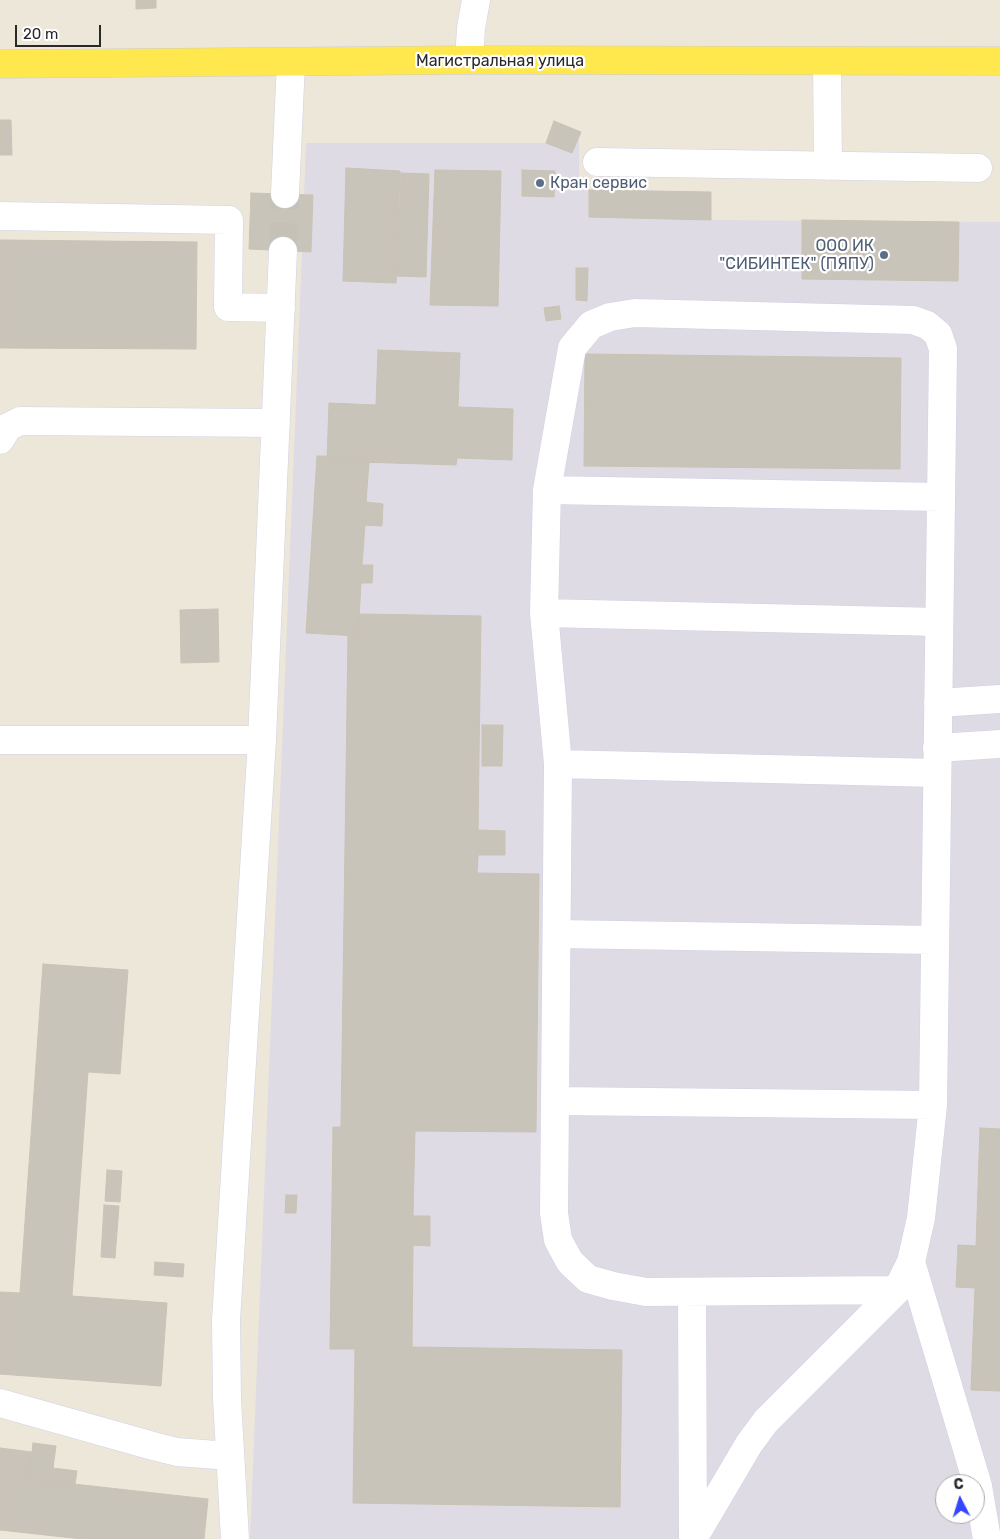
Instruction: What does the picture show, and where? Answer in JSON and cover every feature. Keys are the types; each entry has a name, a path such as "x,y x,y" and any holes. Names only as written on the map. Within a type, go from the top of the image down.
{"main road":[{"name":"Магистральная улица","path":"0,64 469,60 1000,61"}],"street":[{"path":"469,60 471,28 476,0"},
{"path":"827,61 828,166"},
{"path":"285,194 291,62"},
{"path":"597,162 978,168"},
{"path":"0,216 230,220 228,307 280,308"},
{"path":"235,1539 227,1400 226,1320 262,740 283,251"},
{"path":"693,1539 749,1444 766,1421 897,1290 911,1262 921,1218 932,1105 943,349 938,334 927,325 913,320 636,313 610,317 591,325 572,348 547,490 544,613 558,764 554,1213 558,1240 570,1262 588,1279 646,1292 897,1290"},
{"path":"0,440 8,427 20,421 276,423"},
{"path":"547,490 941,497"},
{"path":"544,613 939,622"},
{"path":"938,703 1000,699"},
{"path":"0,740 262,740"},
{"path":"558,764 937,761 1000,744"},
{"path":"556,934 935,940"},
{"path":"555,1101 932,1105"},
{"path":"911,1262 978,1486 987,1539"},
{"path":"692,1292 693,1539"},
{"path":"0,1403 178,1452 230,1456"}],"shaded area":[{"path":"554,121 581,132 579,137 579,189 711,192 711,220 1000,222 1000,1539 250,1539 302,252 311,252 313,196 304,195 306,143 546,143"}],"building":[{"path":"136,0 156,0 156,8 136,9"},
{"path":"0,120 11,120 12,155 0,155"},
{"path":"554,121 581,132 572,153 546,143"},
{"path":"346,168 400,171 396,283 343,281"},
{"path":"435,170 501,171 498,306 430,305"},
{"path":"522,170 555,171 554,197 522,196"},
{"path":"401,173 429,174 426,277 397,276"},
{"path":"589,190 711,192 711,220 589,217"},
{"path":"251,193 313,195 311,252 249,249"},
{"path":"802,220 959,222 958,281 802,279"},
{"path":"0,240 197,242 196,349 0,348"},
{"path":"576,268 588,268 587,301 576,300"},
{"path":"559,306 561,319 546,321 544,308"},
{"path":"378,350 460,353 458,407 513,409 512,460 457,458 456,465 327,461 329,403 376,405"},
{"path":"585,354 901,358 900,469 584,466"},
{"path":"317,456 327,456 327,461 369,462 366,502 383,504 382,526 365,525 362,565 373,565 372,583 361,583 358,636 306,633"},
{"path":"218,609 219,662 181,663 180,610"},
{"path":"359,614 481,616 478,830 505,831 505,855 478,855 477,873 539,874 536,1132 415,1131 413,1216 430,1216 430,1246 413,1245 412,1347 622,1350 620,1507 353,1503 355,1349 330,1349 333,1127 341,1127 348,635 358,636"},
{"path":"482,725 503,725 502,766 482,766"},
{"path":"43,964 128,970 120,1074 88,1072 72,1296 167,1303 161,1386 0,1374 0,1292 20,1293"},
{"path":"980,1128 1000,1129 1000,1391 971,1390 975,1288 956,1287 958,1245 976,1246"},
{"path":"107,1170 122,1171 120,1202 105,1201"},
{"path":"286,1195 297,1195 296,1213 285,1213"},
{"path":"104,1205 119,1206 115,1258 101,1257"},
{"path":"155,1262 184,1264 183,1277 154,1275"},
{"path":"33,1443 56,1446 53,1468 77,1471 75,1484 29,1479"},
{"path":"0,1448 32,1452 29,1479 208,1499 204,1539 82,1539 0,1530"}],"tunnel":[{"path":"283,251 285,194"}],"place":[{"name":"Кран сервис","path":"540,183"},
{"name":"ООО ИК \"СИБИНТЕК\" (ПЯПУ)","path":"884,255"}]}
